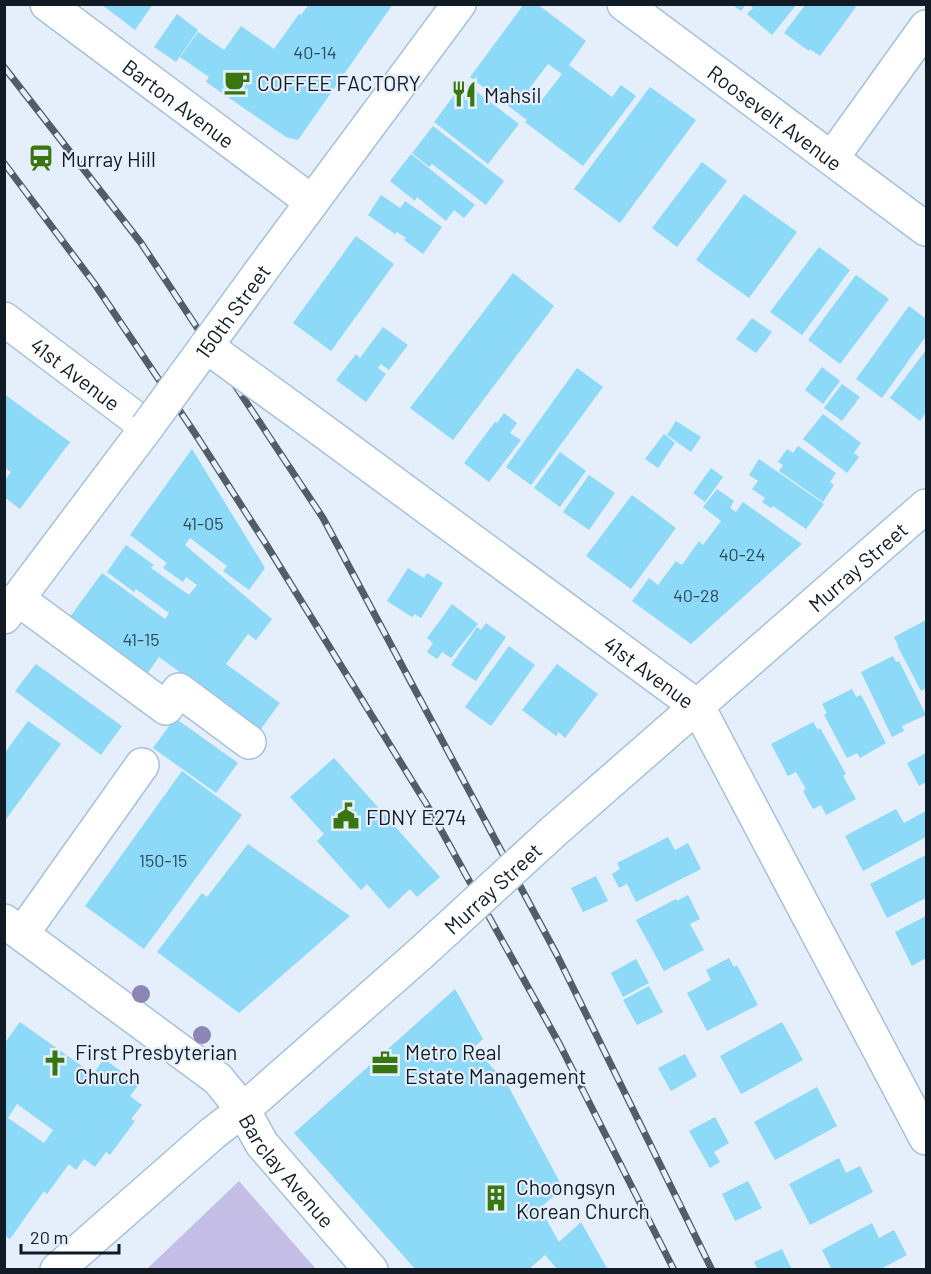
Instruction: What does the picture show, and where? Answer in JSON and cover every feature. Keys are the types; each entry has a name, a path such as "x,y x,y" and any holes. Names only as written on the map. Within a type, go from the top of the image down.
{"street":[{"name":"Barton Avenue","path":"46,4 312,202"},
{"name":"150th Street","path":"11,608 459,4"},
{"name":"Roosevelt Avenue","path":"624,4 927,229"},
{"path":"832,158 927,27"},
{"name":"41st Avenue","path":"4,319 147,427"},
{"name":"41st Avenue","path":"206,346 698,707 927,1138"},
{"name":"Murray Street","path":"57,1269 213,1133 243,1110 554,832 927,506"},
{"path":"11,608 166,708 179,690 249,742"},
{"path":"13,927 142,765"},
{"name":"Barclay Avenue","path":"13,927 218,1079 243,1110 262,1144 371,1269"}],"shaded area":[{"path":"239,1181 316,1269 147,1269"}],"building":[{"path":"101,4 153,4 135,30"},
{"path":"309,4 393,4 298,140 286,137 206,82 209,77 180,57 198,32 224,50 241,26 274,49"},
{"path":"524,4 537,4 586,41 569,65 612,97 621,85 636,96 583,166 470,77","holes":["548,64 562,74 542,100 529,89"]},
{"path":"731,4 746,4 741,11"},
{"path":"749,4 797,4 772,35 747,14 753,8"},
{"path":"806,4 855,4 856,7 820,56 784,33"},
{"path":"177,14 198,30 176,62 154,47"},
{"path":"464,82 519,124 488,164 434,122"},
{"path":"650,87 696,120 620,223 574,189"},
{"path":"433,126 504,181 486,205 432,164 429,167 412,153"},
{"path":"411,154 475,205 464,218 454,210 446,221 417,197 415,201 390,181"},
{"path":"702,162 727,181 677,247 652,228"},
{"path":"744,194 797,232 749,298 696,260"},
{"path":"381,195 400,208 405,201 442,227 423,254 404,240 406,238 397,232 395,234 368,215"},
{"path":"356,236 394,264 331,351 293,323"},
{"path":"819,247 850,270 802,335 770,312"},
{"path":"513,273 554,306 453,440 410,408"},
{"path":"856,275 889,299 840,364 808,340"},
{"path":"909,306 926,319 926,336 882,398 856,379"},
{"path":"752,318 772,332 756,353 736,339"},
{"path":"383,327 408,345 389,370 381,364 378,368 386,374 366,402 336,380 356,354 360,358"},
{"path":"926,350 926,412 920,421 890,398"},
{"path":"822,367 840,381 823,404 805,390"},
{"path":"577,368 603,387 531,485 506,467"},
{"path":"842,384 860,397 842,421 824,408"},
{"path":"4,394 70,442 20,509 4,497 4,481 11,472 4,467"},
{"path":"504,413 517,423 510,433 521,440 489,482 464,463"},
{"path":"823,414 861,443 854,453 859,457 847,473 803,439"},
{"path":"676,421 701,437 691,452 667,435"},
{"path":"664,434 675,443 658,468 645,459"},
{"path":"798,446 836,473 830,482 834,485 823,502 779,471 783,465 778,462 787,449 793,453"},
{"path":"192,449 265,568 249,590 223,571 227,566 190,538 185,545 272,619 256,640 248,634 226,664 280,703 260,730 159,657 144,678 67,621 102,573 165,619 169,613 136,589 134,592 107,572 126,545 154,565 151,568 189,595 197,585 186,577 183,582 163,568 167,563 130,535"},
{"path":"560,452 586,471 560,507 534,488"},
{"path":"759,459 824,504 806,529 773,506 771,508 762,502 765,498 752,489 758,481 749,475"},
{"path":"711,468 723,477 705,502 693,493"},
{"path":"589,475 615,493 589,530 563,512"},
{"path":"717,489 734,501 730,508 736,512 743,502 802,544 691,644 632,601 649,578 658,585 676,561 682,565 699,541 703,545 721,521 703,507"},
{"path":"632,495 676,528 631,589 586,556"},
{"path":"408,568 424,578 427,573 443,583 421,618 415,614 412,617 387,601"},
{"path":"452,604 478,624 451,658 442,652 437,659 427,652 433,643 427,638"},
{"path":"926,620 926,688 921,691 894,637"},
{"path":"486,623 506,637 476,681 451,665 477,627 481,630"},
{"path":"509,646 535,665 491,726 465,707"},
{"path":"893,656 896,662 899,661 926,715 902,726 904,731 892,737 861,672"},
{"path":"36,664 122,726 101,755 15,691"},
{"path":"557,664 598,694 565,738 559,732 556,736 522,710"},
{"path":"852,689 856,697 861,695 886,743 860,758 857,753 847,758 824,715 827,713 822,704"},
{"path":"175,718 238,763 216,793 153,748"},
{"path":"28,721 61,744 4,822 4,754"},
{"path":"813,722 818,730 820,728 846,774 843,776 856,799 826,815 821,805 813,809 803,791 806,789 796,772 788,776 771,744"},
{"path":"926,753 926,782 919,786 907,763"},
{"name":"FDNY E274","path":"334,758 440,877 417,897 410,889 389,909 367,884 361,890 317,841 324,834 290,797"},
{"path":"182,771 242,815 144,949 85,906"},
{"path":"896,809 904,823 926,811 926,837 863,871 845,836"},
{"path":"668,837 675,850 688,843 701,869 636,902 627,884 619,888 612,874 620,869 617,863"},
{"path":"248,844 350,916 239,1013 157,952 202,893 207,897"},
{"path":"926,855 926,898 887,918 870,884"},
{"path":"596,876 608,901 583,912 571,888"},
{"path":"688,895 700,919 690,924 704,950 664,971 636,920"},
{"path":"926,916 926,958 912,966 895,932"},
{"path":"729,958 734,967 737,965 758,1005 707,1031 687,993 711,980 706,970"},
{"path":"636,959 649,983 623,997 611,973"},
{"path":"649,986 663,1012 637,1025 623,1000"},
{"path":"455,989 483,1039 474,1047 507,1084 563,1188 540,1208 559,1242 581,1222 608,1270 558,1270 545,1255 528,1270 416,1270 294,1133"},
{"path":"20,1022 93,1074 104,1059 139,1084 130,1096 142,1105 131,1119 135,1121 110,1155 106,1152 95,1167 84,1159 76,1170 69,1164 47,1194 44,1191 10,1239 4,1235 4,1044","holes":["17,1104 53,1130 44,1143 8,1118"]},
{"path":"782,1022 803,1060 741,1094 720,1056"},
{"path":"685,1054 697,1076 671,1091 658,1068"},
{"path":"817,1087 837,1126 775,1160 754,1122"},
{"path":"715,1117 729,1143 714,1152 720,1162 710,1168 689,1131"},
{"path":"839,1158 846,1173 860,1166 873,1192 810,1225 789,1184"},
{"path":"748,1181 762,1208 735,1221 722,1194"},
{"path":"872,1223 879,1238 894,1230 907,1255 879,1270 832,1270 822,1250"},
{"path":"782,1249 792,1270 758,1270 754,1262"}],"railway":[{"path":"4,67 141,243 323,518 557,955 712,1270"},
{"path":"4,163 94,283 196,435 430,810 560,1045 674,1270"}],"place":[{"name":"COFFEE FACTORY","path":"237,82"},
{"name":"Mahsil","path":"464,94"},
{"name":"Murray Hill","path":"41,158"},
{"name":"FDNY E274","path":"346,816"},
{"name":"First Presbyterian Church","path":"55,1063"},
{"name":"Metro Real Estate Management","path":"385,1063"},
{"name":"Choongsyn Korean Church","path":"496,1198"}]}
